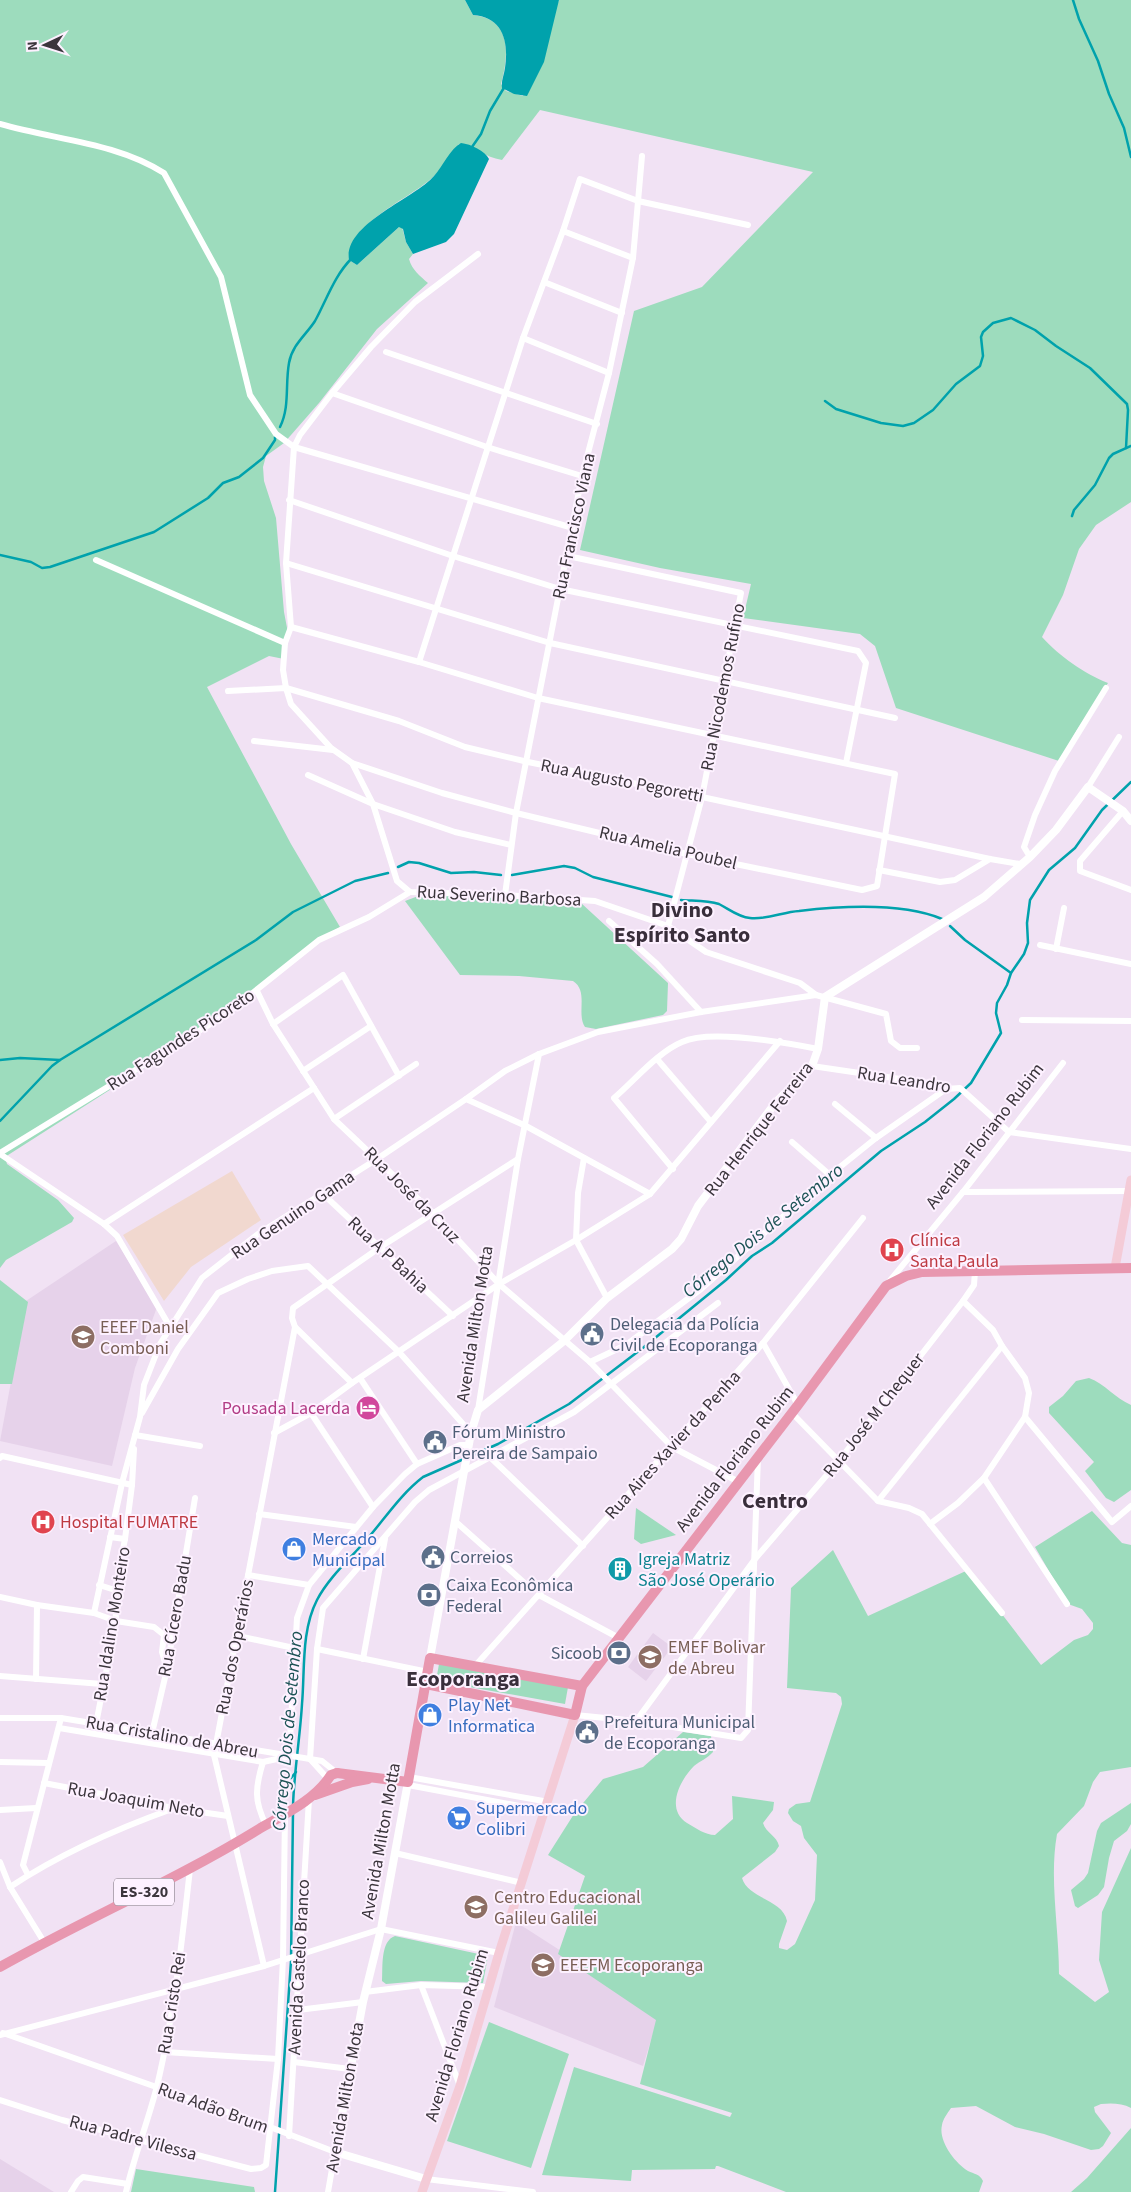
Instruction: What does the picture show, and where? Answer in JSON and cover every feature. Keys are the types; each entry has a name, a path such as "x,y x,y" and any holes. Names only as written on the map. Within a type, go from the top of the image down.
{"main road":[{"path":"1115,1268 1131,1180"},
{"path":"886,1286 906,1276 922,1272 1131,1268"},
{"name":"Avenida Floriano Rubim","path":"582,1686 739,1482 758,1454 795,1409 886,1286"},
{"path":"426,1684 575,1716 582,1686 430,1658"},
{"name":"Avenida Milton Motta","path":"409,1781 430,1658"},
{"name":"Avenida Floriano Rubim","path":"422,2192 460,2086 575,1716"},
{"path":"329,1780 331,1786 339,1787 344,1778 337,1772"},
{"name":"ES-320","path":"308,1799 329,1780 332,1774 337,1772 409,1781"},
{"name":"ES-320","path":"0,1967 44,1942 190,1869 308,1799 339,1787 374,1778"}],"street":[{"path":"0,124 84,142 150,163 164,173 220,277 250,395 276,434 294,447 573,528"},
{"name":"Rua Francisco Viana","path":"505,895 516,813 528,762 538,698 568,556 582,476 609,373 633,258 642,156"},
{"path":"419,662 523,338 564,231 580,179 638,201 748,225"},
{"path":"564,231 633,258"},
{"path":"294,447 300,435 332,393 371,347 415,302 478,254"},
{"path":"544,282 622,313"},
{"path":"523,338 609,373"},
{"path":"386,352 597,424"},
{"path":"332,393 488,447 582,476"},
{"name":"Rua Severino Barbosa","path":"294,447 286,563 291,627 285,643 283,670 286,688 291,704 333,750 352,763 374,804 397,881 410,892 505,895 596,901 668,926 706,952 800,983 816,995"},
{"path":"289,500 453,556 560,589 858,651 866,663 846,764 538,698 419,662 291,627"},
{"name":"Rua Nicodemos Rufino","path":"568,556 741,593 702,797 668,926"},
{"path":"96,560 285,643"},
{"path":"286,563 550,643 895,718"},
{"name":"Rua Augusto Pegoretti","path":"228,691 286,688 399,721 465,747 528,762 885,835 990,860 1020,864"},
{"path":"1030,857 1024,847 1035,814 1055,770 1106,688"},
{"path":"825,997 984,897 1030,857 1056,830 1088,787 1119,737"},
{"path":"254,742 333,750"},
{"name":"Rua Amelia Poubel","path":"352,763 442,793 516,813 687,854 862,890 877,886 895,774 846,764"},
{"path":"308,775 374,804 455,832 511,845"},
{"path":"1088,787 1123,811 1131,821"},
{"path":"1123,811 1080,861 1080,871 1131,890"},
{"path":"879,870 940,882 955,880 990,860"},
{"name":"Rua Fagundes Picoreto","path":"0,1154 225,1015 319,940 369,917 410,892"},
{"path":"1056,949 1064,908"},
{"path":"608,921 657,964 701,1012"},
{"path":"1040,945 1131,964"},
{"path":"272,1024 343,975 399,1076"},
{"name":"Rua José da Cruz","path":"257,991 272,1024 334,1119 433,1213 499,1284 590,1362 672,1447 739,1482"},
{"path":"816,995 886,1014 891,1041 900,1048 917,1048"},
{"name":"Rua Genuino Gama","path":"140,1417 144,1385 160,1344 202,1278 258,1234 377,1159 504,1071 539,1054 598,1032 701,1012 816,995"},
{"name":"Rua Henrique Ferreira","path":"478,1410 564,1340 607,1298 672,1249 680,1239 698,1206 776,1102 812,1066 818,1049 825,997"},
{"path":"1022,1020 1131,1021"},
{"path":"303,1071 371,1026"},
{"path":"673,1169 614,1098 657,1059 681,1042 700,1036 780,1041 818,1049"},
{"path":"274,1433 311,1414 352,1382 499,1284 576,1240 650,1194 780,1041"},
{"name":"Avenida Milton Motta","path":"430,1658 466,1471 471,1433 478,1410 518,1159 539,1054"},
{"path":"657,1059 711,1122"},
{"name":"Avenida Floriano Rubim","path":"886,1286 963,1192 1063,1063"},
{"path":"334,1119 416,1064"},
{"name":"Rua Leandro","path":"812,1066 941,1085 946,1089 960,1088 1009,1132"},
{"path":"104,1224 144,1200 314,1088"},
{"path":"590,1362 626,1345 701,1289 830,1175 876,1138 946,1089"},
{"path":"466,1099 526,1126 650,1194"},
{"path":"835,1104 876,1138"},
{"path":"1009,1132 1131,1149"},
{"path":"792,1142 830,1175"},
{"path":"0,1154 104,1224 117,1236 170,1327"},
{"path":"584,1158 578,1193 576,1240 607,1298"},
{"path":"329,1284 379,1248 518,1159"},
{"path":"963,1192 1129,1190"},
{"name":"Rua A P Bahia","path":"323,1194 453,1316"},
{"name":"Rua Aires Xavier da Penha","path":"475,1666 672,1447 763,1342 864,1218"},
{"path":"914,1252 916,1262 922,1272"},
{"path":"140,1417 194,1324 218,1293 272,1270 308,1266 399,1352 471,1433"},
{"name":"Rua José M Chequer","path":"636,1721 755,1559 838,1462 964,1302 974,1285 974,1271"},
{"name":"Rua dos Operários","path":"264,1966 214,1755 295,1327 292,1318 293,1308 329,1284"},
{"path":"930,1524 958,1503 984,1478 1026,1417 1029,1393 1025,1378 1002,1346 994,1330 964,1302"},
{"path":"329,1780 310,1759 317,1649 323,1608 414,1502 429,1490 574,1412 718,1304"},
{"path":"295,1327 352,1382"},
{"path":"763,1342 795,1409 838,1462 878,1501 909,1508 922,1514 1002,1613"},
{"path":"878,1501 1002,1346"},
{"path":"360,1378 418,1464"},
{"path":"311,1414 373,1507"},
{"name":"Rua Idalino Monteiro","path":"94,1613 122,1483 140,1417"},
{"path":"1026,1417 1112,1522 1131,1506"},
{"path":"135,1435 200,1446"},
{"name":"Rua Idalino Monteiro","path":"96,1724 102,1684 116,1621 115,1590 125,1539 132,1485 135,1435"},
{"path":"337,1772 322,1761 290,1756 297,1618 309,1585 373,1507 418,1464 460,1444 469,1445"},
{"path":"575,1716 636,1721 741,1738 748,1730 758,1454"},
{"path":"1,1457 132,1485"},
{"path":"491,1458 583,1546"},
{"path":"984,1478 1067,1604"},
{"name":"Rua Cícero Badu","path":"152,1733 167,1669 195,1498"},
{"path":"259,1514 356,1528"},
{"path":"456,1522 529,1587"},
{"path":"110,1537 125,1539"},
{"path":"363,1659 385,1538"},
{"path":"248,1575 309,1585"},
{"path":"99,1585 115,1590"},
{"path":"539,1595 619,1638"},
{"path":"0,1597 36,1605 94,1613 116,1621 154,1627 164,1634 162,1652 167,1669"},
{"path":"36,1605 36,1678"},
{"path":"238,1636 294,1648"},
{"path":"317,1649 428,1672"},
{"path":"0,1676 102,1684"},
{"name":"Rua Cristalino de Abreu","path":"0,1718 61,1718 290,1756"},
{"path":"28,1876 23,1865 36,1808 61,1718"},
{"name":"Rua Cristalino de Abreu","path":"59,1728 263,1762 290,1756"},
{"path":"0,1762 49,1762"},
{"path":"263,1762 256,1786 257,1808 266,1825"},
{"path":"409,1781 446,1784 548,1802"},
{"path":"409,1781 444,1792 546,1812"},
{"name":"Avenida Milton Motta","path":"363,2002 381,1929 409,1781"},
{"name":"Rua Joaquim Neto","path":"44,1783 173,1808 228,1816"},
{"path":"444,1792 446,1784"},
{"path":"468,1797 470,1788"},
{"path":"493,1801 495,1792"},
{"name":"Avenida Castelo Branco","path":"286,2135 298,2010 299,1954 308,1799"},
{"path":"0,1810 36,1808"},
{"path":"10,1887 123,1826 173,1808"},
{"name":"Avenida Castelo Branco","path":"266,2165 272,2128 285,1958 285,1813"},
{"path":"395,1853 522,1883"},
{"path":"0,1862 10,1887 44,1942"},
{"name":"Rua Cristo Rei","path":"126,2192 157,2088 165,2052 176,1988 190,1869"},
{"path":"1,2033 264,1966 381,1929 500,1953"},
{"path":"421,1985 460,2086"},
{"path":"365,1992 421,1985 490,1987"},
{"path":"298,2010 363,2002"},
{"name":"Avenida Milton Mota","path":"328,2192 363,2002"},
{"name":"Rua Adão Brum","path":"1,2033 335,2152 426,2179"},
{"path":"165,2052 278,2059"},
{"path":"294,2062 350,2069"},
{"name":"Rua Padre Vilessa","path":"0,2100 62,2120 251,2168 260,2168 266,2165"},
{"path":"71,2192 78,2181 83,2178 128,2184"},
{"path":"426,2179 533,2192"}],"shaded area":[{"path":"232,1171 261,1220 191,1267 164,1301 123,1235"},
{"name":"EEEF Daniel Comboni","path":"116,1241 157,1307 135,1368 112,1466 0,1441 26,1301"},
{"name":"EMEF Bolivar de Abreu","path":"653,1633 672,1647 646,1681 628,1667"},
{"name":"EEEFM Ecoporanga","path":"516,1922 659,2014 643,2066 494,2007"},
{"path":"0,2159 54,2192 0,2192"}],"green space":[{"path":"0,0 465,0 473,15 486,18 495,23 501,31 505,40 506,50 501,84 506,91 523,96 559,0 1131,0 1131,502 1096,525 1079,549 1063,595 1042,637 1073,664 1090,675 1108,683 1059,761 896,708 875,646 860,634 743,618 751,584 660,568 580,550 634,311 702,287 813,172 540,110 502,160 459,144 433,177 368,224 358,235 351,247 349,260 357,265 399,227 402,227 406,242 413,254 409,259 410,263 428,283 377,329 319,403 284,443 266,456 263,467 264,481 276,518 284,612 288,633 284,659 269,656 207,687 291,844 340,927 319,939 219,1020 5,1157 7,1164 58,1200 74,1218 72,1222 6,1260 0,1268"},
{"path":"421,895 581,903 668,983 667,1011 663,1015 596,1029 585,1027 580,991 578,985 573,981 519,976 460,975 405,901"},
{"path":"0,1280 28,1302 12,1384 0,1384"},
{"path":"1089,1378 1131,1405 1131,1490 1114,1502 1106,1498 1085,1471 1094,1462 1049,1413 1049,1407 1063,1396 1076,1381"},
{"path":"636,1508 676,1535 641,1544 634,1539"},
{"path":"1092,1511 1122,1543 1131,1545 1131,1767 1100,1772 1093,1782 1084,1806 1057,1834 1054,1886 1059,1974 1095,2002 1109,1992 1099,1960 1102,1912 1131,1848 1131,2108 1113,2104 1101,2104 1094,2107 1095,2112 1111,2133 1103,2146 1099,2149 1091,2150 1044,2134 1015,2127 976,2106 951,2108 943,2121 941,2131 945,2144 953,2157 968,2171 982,2179 979,2192 786,2192 718,2166 715,2169 632,2170 631,2181 542,2175 574,2067 730,2117 732,2113 640,2084 656,2020 558,1954 585,1876 548,1855 574,1814 603,1779 643,1767 683,1732 711,1736 713,1752 694,1766 684,1779 677,1795 677,1810 680,1817 687,1823 704,1833 715,1835 733,1819 732,1796 774,1802 773,1810 763,1823 779,1846 775,1852 742,1878 745,1885 773,1903 784,1914 787,1921 779,1948 787,1950 795,1944 815,1900 817,1855 804,1838 801,1826 793,1821 788,1813 789,1809 796,1804 810,1802 842,1704 841,1697 836,1693 787,1688 791,1588 833,1550 868,1616 968,1570 1041,1665 1074,1640 1088,1635 1093,1629 1093,1623 1082,1609 1068,1604 1035,1547"},
{"path":"439,1664 568,1687 565,1704 436,1681"},
{"path":"1131,1803 1131,1824 1127,1831 1114,1841 1104,1887 1098,1895 1078,1908 1075,1906 1071,1890 1088,1873 1097,1831 1101,1823"},
{"path":"395,1936 488,1956 483,1983 421,1981 386,1984 382,1981 383,1956 387,1943"},
{"path":"489,2022 569,2054 531,2168 447,2141"},
{"path":"1131,2128 1131,2192 1071,2192 1087,2178"},
{"path":"136,2169 254,2187 255,2192 131,2192"}],"water":[{"path":"465,0 559,0 544,62 527,96 514,94 502,88 506,49 502,32 491,20 473,15"},
{"path":"461,143 477,148 489,159 454,234 446,242 413,254 406,242 403,229 399,227 357,265 349,260 350,247 357,235 382,213 424,185 434,176 453,149"}],"waterway":[{"name":"Córrego Dois de Setembro","path":"1073,0 1124,128 1131,157"},
{"path":"472,147 481,134 490,111 505,86"},
{"path":"280,427 285,412 289,363 293,351 315,321 336,280 352,258"},
{"path":"825,401 836,409 881,423 903,426 914,423 933,410 956,384 980,366 983,356 981,337 983,332 993,323 1011,318 1035,330 1090,368 1127,404 1126,448"},
{"path":"0,555 31,562 42,568 50,567 154,532 208,498 223,483 239,477 263,458 275,437"},
{"path":"1072,516 1074,510 1095,485 1109,458 1113,454 1131,446"},
{"name":"Córrego Dois de Setembro","path":"293,1806 308,1625 317,1600 334,1576 401,1498 423,1477 498,1444 569,1404 644,1347 881,1151 925,1122 971,1083 1001,1033 996,1013 997,1003 1028,943 1027,923 1030,900 1049,870 1075,848 1102,810 1131,782"},
{"path":"398,867 409,862 419,863 451,873 474,872 501,875"},
{"path":"512,875 564,866 575,868 593,877 672,897"},
{"path":"0,1121 60,1060 256,940 293,912 355,881 388,873"},
{"path":"681,900 705,901 719,904 750,918 762,918 816,909 871,907 908,910 942,919"},
{"path":"950,926 965,940 1011,973"},
{"path":"0,1060 20,1058 60,1060"},
{"name":"Córrego Dois de Setembro","path":"291,1778 296,1772"},
{"name":"Córrego Dois de Setembro","path":"275,2192 291,1961 293,1812"}],"place":[{"name":"Clínica Santa Paula","path":"892,1250"},
{"name":"Delegacia da Polícia Civil de Ecoporanga","path":"592,1334"},
{"name":"EEEF Daniel Comboni","path":"83,1337"},
{"name":"Pousada Lacerda","path":"368,1408"},
{"name":"Fórum Ministro Pereira de Sampaio","path":"435,1442"},
{"name":"Hospital FUMATRE","path":"43,1522"},
{"name":"Mercado Municipal","path":"294,1549"},
{"name":"Correios","path":"433,1557"},
{"name":"Igreja Matriz São José Operário","path":"620,1569"},
{"name":"Caixa Econômica Federal","path":"429,1595"},
{"name":"Sicoob","path":"619,1653"},
{"name":"EMEF Bolivar de Abreu","path":"650,1657"},
{"name":"Play Net Informatica","path":"430,1715"},
{"name":"Prefeitura Municipal de Ecoporanga","path":"587,1732"},
{"name":"Supermercado Colibri","path":"459,1818"},
{"name":"Centro Educacional Galileu Galilei","path":"476,1907"},
{"name":"EEEFM Ecoporanga","path":"543,1965"}],"district":[{"name":"Divino Espírito Santo","path":"682,922"},
{"name":"Centro","path":"775,1501"},
{"name":"Ecoporanga","path":"463,1679"}]}
